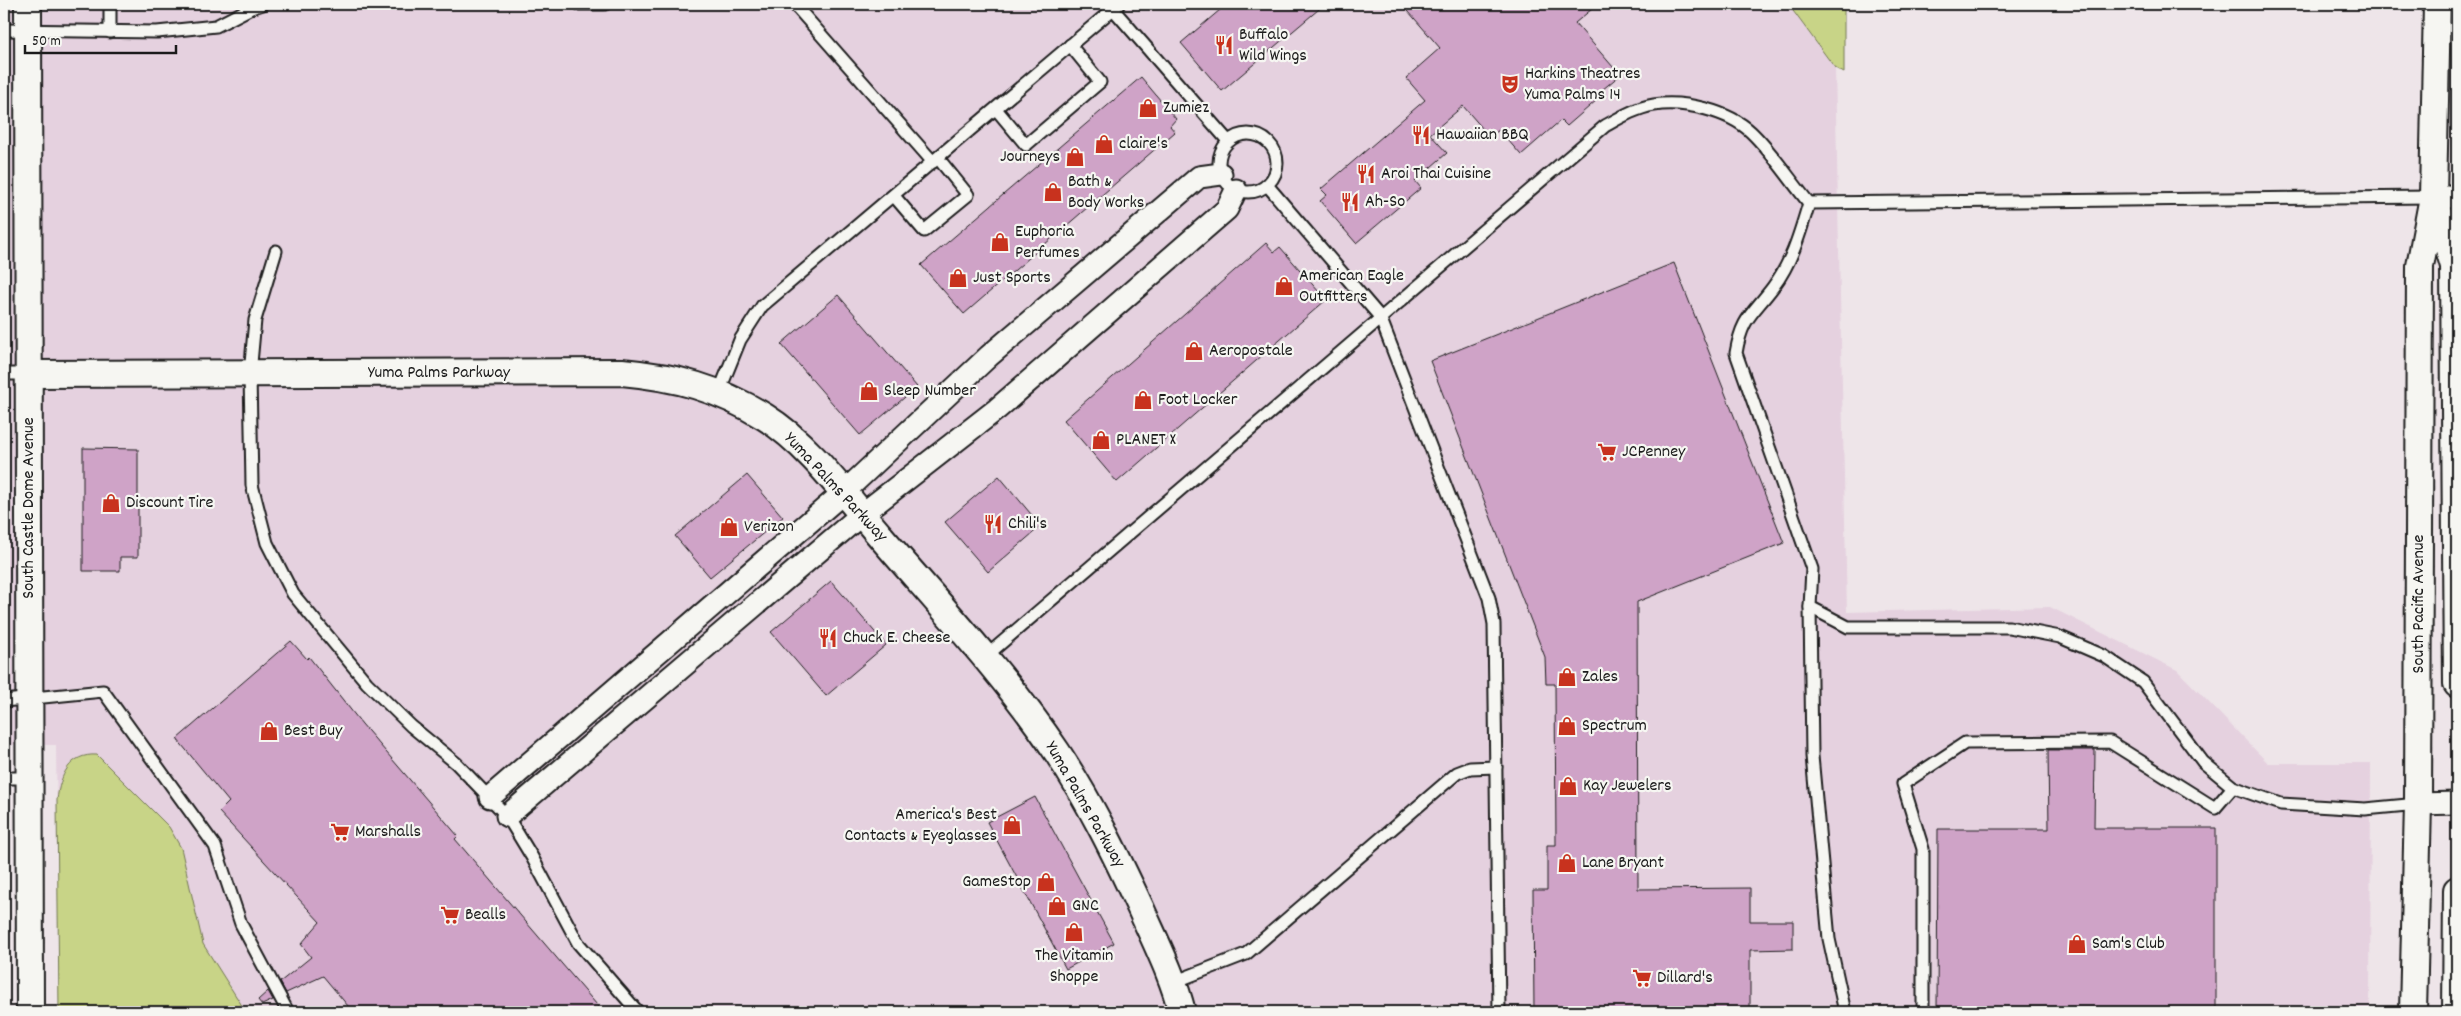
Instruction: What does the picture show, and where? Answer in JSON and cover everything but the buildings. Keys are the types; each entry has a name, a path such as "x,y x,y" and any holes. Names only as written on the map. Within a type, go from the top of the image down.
{"street":[{"name":"South Castle Dome Avenue","path":"28,4 16,30 16,701 30,778 30,1012"},
{"name":"South Pacific Avenue","path":"2437,4 2445,197 2454,266 2456,331 2457,684"},
{"path":"490,796 843,493 988,356 1199,177 1220,174"},
{"path":"507,816 861,515 997,409 1227,210 1236,190"},
{"name":"South Pacific Avenue","path":"2413,1012 2418,804 2420,266 2445,197"},
{"name":"Yuma Palms Parkway","path":"16,374 622,372 658,375 719,392 766,418 800,445 985,657 1056,752 1108,838 1174,982 1182,1012"},
{"path":"2418,804 2457,803"},
{"path":"2456,1012 2457,890"}],"lane":[{"path":"110,4 110,32"},
{"path":"16,30 157,32 216,26 251,8 264,4"},
{"path":"579,4 605,4"},
{"path":"794,4 968,195 924,231 894,196"},
{"path":"719,392 740,340 762,306 1116,6 1228,141"},
{"path":"996,109 1026,145 1100,82 1070,45"},
{"path":"985,657 1605,126 1631,112 1655,105 1686,104 1720,113 1750,131 1809,203"},
{"path":"1245,134 1254,135 1270,144 1275,152 1276,170 1267,185 1252,192 1236,190 1230,186 1220,174 1219,156 1228,141 1245,134"},
{"path":"1267,185 1380,317 1489,598 1494,624 1499,1012"},
{"path":"1809,203 2445,197"},
{"path":"1809,203 1796,248 1773,287 1753,308 1740,332 1736,353 1812,569 1810,607 1812,756 1829,939 1845,1012"},
{"path":"276,251 255,320 250,374 252,485 267,543 293,594 367,683 411,726 456,763 490,796 507,816 532,857 578,943 638,1012"},
{"path":"1810,607 1848,627 2009,627 2060,637 2104,656 2143,682 2203,762 2233,787 2281,804 2365,809 2418,804"},
{"path":"16,701 103,691 215,846 241,924 288,1012"},
{"path":"1923,1012 1923,849 1903,784 1965,742 2110,742 2215,808 2233,787"},
{"path":"1174,982 1246,954 1456,773 1470,768 1496,767"},
{"path":"4,778 30,778"}],"shaded area":[{"path":"4,4 1788,4 1835,68 1847,612 2050,607 2177,670 2268,763 2371,763 2370,1012 59,1012 56,745 4,745"}],"green space":[{"path":"1788,4 1844,4 1844,73 1835,68"},
{"path":"87,755 97,755 169,827 181,848 203,944 246,1012 59,1012 58,791 64,775 73,762"}],"place":[{"name":"Buffalo Wild Wings","path":"1224,45"},
{"name":"Harkins Theatres Yuma Palms 14","path":"1510,84"},
{"name":"Zumiez","path":"1148,108"},
{"name":"Hawaiian BBQ","path":"1421,135"},
{"name":"claire's","path":"1104,144"},
{"name":"Journeys","path":"1075,157"},
{"name":"Aroi Thai Cuisine","path":"1366,174"},
{"name":"Bath & Body Works","path":"1053,192"},
{"name":"Ah-So","path":"1350,202"},
{"name":"Euphoria Perfumes","path":"1000,242"},
{"name":"Just Sports","path":"958,278"},
{"name":"American Eagle Outfitters","path":"1284,286"},
{"name":"Aeropostale","path":"1194,351"},
{"name":"Sleep Number","path":"869,391"},
{"name":"Foot Locker","path":"1143,400"},
{"name":"PLANET X","path":"1101,440"},
{"name":"JCPenney","path":"1607,452"},
{"name":"Discount Tire","path":"111,503"},
{"name":"Chili's","path":"993,524"},
{"name":"Verizon","path":"729,527"},
{"name":"Chuck E. Cheese","path":"828,638"},
{"name":"Zales","path":"1567,677"},
{"name":"Spectrum","path":"1567,726"},
{"name":"Best Buy","path":"269,731"},
{"name":"Kay Jewelers","path":"1568,786"},
{"name":"America's Best Contacts & Eyeglasses","path":"1012,825"},
{"name":"Marshalls","path":"340,832"},
{"name":"Lane Bryant","path":"1567,863"},
{"name":"GameStop","path":"1046,882"},
{"name":"GNC","path":"1057,906"},
{"name":"Bealls","path":"450,915"},
{"name":"The Vitamin Shoppe","path":"1074,932"},
{"name":"Sam's Club","path":"2077,944"},
{"name":"Dillard's","path":"1642,978"}]}
